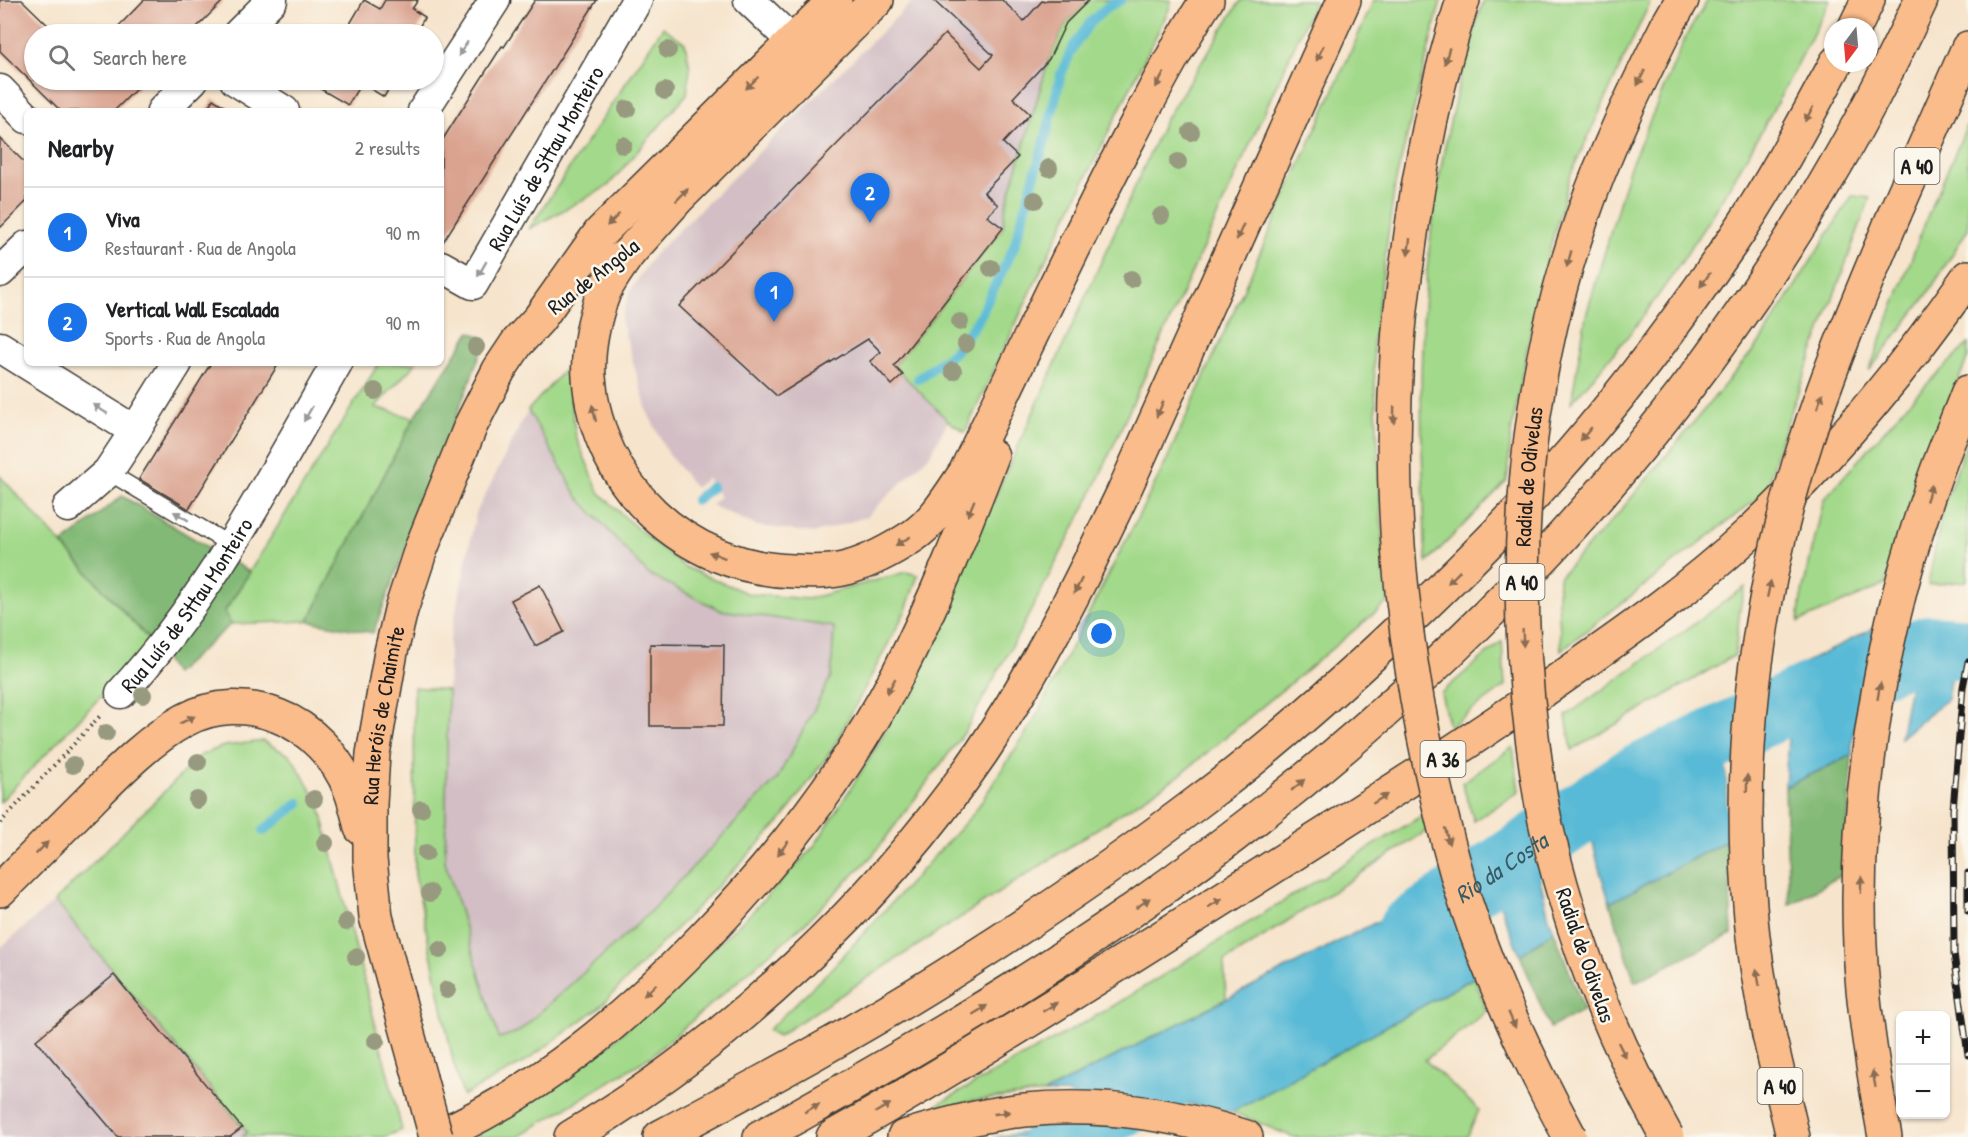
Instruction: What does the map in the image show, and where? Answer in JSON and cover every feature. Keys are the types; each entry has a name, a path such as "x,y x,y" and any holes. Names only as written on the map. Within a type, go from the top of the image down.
{"main road":[{"name":"Rua de Angola","path":"539,319 628,254 804,52 835,0"},
{"name":"Rua de Angola","path":"539,319 600,232 804,52 877,0"},
{"path":"628,254 605,291 595,321 588,375 593,412 603,444 622,477 647,507 678,533 708,552 743,564 776,570 815,572 847,568 884,553 915,535 931,518 964,473 1190,14 1207,0"},
{"path":"571,1137 702,1049 747,1012 804,958 894,864 944,805 982,752 1023,687 1089,563 1123,493 1344,0"},
{"path":"1463,0 1442,74 1424,153 1413,214 1397,356 1394,455 1396,532 1402,602 1411,669 1432,775 1453,859 1483,950 1527,1054 1570,1137"},
{"path":"1859,18 1868,0"},
{"path":"760,1137 963,1021 1129,913 1278,802 1449,653 1574,526 1636,452 1719,346 1763,283 1839,163 1872,103 1921,0"},
{"name":"Radial de Odivelas","path":"1667,1137 1616,1038 1586,965 1565,900 1547,831 1524,679 1522,551 1526,488 1539,389 1566,270 1581,220 1602,165 1639,81 1674,13"},
{"name":"A 40","path":"1793,1137 1769,1035 1756,966 1749,904 1746,822 1747,753 1753,680 1778,547 1811,424 1840,347 1968,48"},
{"path":"1938,119 1968,60"},
{"path":"660,1137 780,1073 878,1017 1051,907 1201,801 1357,669 1487,544 1551,476 1603,414 1698,291 1736,236 1806,119 1831,72"},
{"path":"436,1137 487,1112 538,1082 620,1018 725,915 772,862 818,804 899,672 981,484 1060,277"},
{"name":"A 36","path":"832,1137 989,1046 1276,865 1456,750 1615,640 1741,542 1787,496 1872,405 1931,330 1968,277"},
{"name":"Rua Heróis de Chaimite","path":"436,1137 376,917 370,859 373,754 401,610 421,549 471,425 499,370 517,342 539,319"},
{"path":"1885,1137 1872,1064 1863,987 1860,915 1862,845 1872,729 1886,652 1912,549 1929,494 1968,392"},
{"path":"0,890 116,774 159,737 187,719 216,709 237,706 266,711 291,721 314,737 333,760 350,788 370,859"},
{"path":"904,1137 988,1115 1025,1110 1080,1108 1130,1111 1246,1137"}],"street":[{"path":"248,24 272,0"},
{"path":"444,79 495,0"},
{"name":"Rua Luís de Sttau Monteiro","path":"444,268 473,284 637,0"},
{"path":"749,0 804,52"},
{"path":"0,90 24,115"},
{"path":"165,108 184,90"},
{"path":"251,90 279,108"},
{"path":"425,108 437,90"},
{"path":"0,272 24,249"},
{"path":"0,347 24,362"},
{"path":"31,366 135,431"},
{"path":"68,507 108,472 175,366"},
{"name":"Rua Luís de Sttau Monteiro","path":"120,693 153,658 232,546 335,366"}],"lane":[{"path":"108,472 232,546"}],"path":[{"name":"Rua Luís de Sttau Monteiro","path":"0,823 120,693"}],"shaded area":[{"path":"914,0 1089,0 1066,23 1049,59 1005,209 1003,228 894,366 948,421 930,455 866,517 815,533 757,526 711,505 720,497 707,478 695,488 667,452 647,411 621,319 630,291 653,256"},
{"path":"528,410 578,497 596,515 720,610 834,627 831,677 777,779 643,919 517,1032 499,1038 445,862 449,644 476,513"},
{"path":"55,901 248,1132 242,1137 0,1137 0,948"}],"green space":[{"path":"1089,0 1171,0 1170,7 1048,255 965,432 948,421 894,366 1003,228 1005,209 1049,59 1066,23"},
{"path":"1241,0 1315,0 1091,495 964,733 873,855 805,923 650,1057 518,1137 475,1137 607,1047 752,912 815,845 878,745 987,515 1165,120"},
{"path":"1374,0 1441,0 1395,184 1373,344 1383,552 1388,602 1180,775 778,1036 768,1030 829,971 974,813 1033,722 1164,466"},
{"path":"1484,0 1651,0 1570,176 1538,292 1511,433 1507,481 1427,562 1421,397 1428,260 1440,172 1449,128 1459,84"},
{"path":"1708,0 1830,0 1767,122 1696,240 1636,326 1571,403 1586,316 1629,169 1687,34"},
{"path":"663,27 685,43 690,68 687,94 608,186 529,229"},
{"path":"1968,123 1968,229 1927,295 1869,371 1928,215"},
{"path":"1852,196 1870,198 1776,452 1767,491 1561,650 1559,577 1617,515 1760,342"},
{"path":"470,332 486,339 373,633 308,621 414,418"},
{"path":"1968,344 1968,357 1945,412 1885,585 1798,622 1801,598 1824,499 1915,396"},
{"path":"377,366 413,366 375,407 414,418 308,621 231,624 224,613"},
{"path":"566,368 576,437 599,492 632,524 685,567 749,594 808,599 906,572 918,575 906,610 833,748 781,821 600,1007 523,1063 463,1096 453,1061 415,875 414,687 448,690 445,862 499,1038 518,1032 643,919 777,779 831,677 834,627 720,610 648,574 578,497 528,410"},
{"path":"1968,439 1967,581 1928,585 1943,508"},
{"path":"0,476 152,643 0,802"},
{"path":"122,496 250,572 224,612 231,624 175,674 152,643 62,544"},
{"path":"1745,587 1740,608 1735,655 1572,750 1566,716"},
{"path":"1502,641 1505,686 1449,727 1441,693"},
{"path":"263,741 291,756 319,803 402,1130 384,1137 242,1137 247,1132 55,901 201,755 224,746"},
{"path":"1513,747 1519,792 1474,821 1462,783"},
{"path":"1852,755 1845,873 1789,905 1785,787"},
{"path":"1423,815 1428,830 1224,962 1226,999 1044,1093 972,1101 942,1109 938,1104 1105,1011"},
{"path":"1728,840 1732,934 1635,982 1610,903"},
{"path":"1554,931 1584,1010 1550,1028 1520,955"},
{"path":"1475,977 1486,1012 1425,1060 1479,1110 1467,1137 1293,1137 1232,1112"}],"water":[{"path":"1959,625 1947,699 1900,738 1921,627"},
{"path":"1874,628 1852,741 1852,755 1785,787 1792,669"},
{"path":"1730,707 1726,739 1728,840 1610,903 1599,868 1582,794"},
{"path":"1528,827 1554,931 1520,955 1504,916 1484,852"},
{"path":"1444,887 1475,977 1232,1112 1168,1100 1105,1094 1044,1093"},
{"path":"1035,1130 1119,1137 993,1137"}],"pier":[{"path":"1730,704 1733,707 1729,739 1731,840 1728,843 1726,739"},
{"path":"1035,1127 1119,1134 1122,1137 1035,1130 990,1137 999,1132"}],"building":[{"path":"0,0 22,0 47,24 24,24 24,75 0,51"},
{"path":"144,0 224,0 200,24 121,24"},
{"path":"364,0 380,9 385,0 418,0 412,9 425,17 421,24 350,24"},
{"path":"535,0 597,0 444,240 444,137 502,46 504,47"},
{"path":"933,0 1002,0 1024,21 1042,1 1089,0 1066,23 1049,59 1013,98 1030,114 1003,143 1018,157 984,192 998,205 987,216 1003,228 894,366 903,375 892,385 870,361 881,352 868,339 777,396 679,306 945,34 981,68 993,55"},
{"path":"40,90 135,90 117,108 58,108"},
{"path":"322,90 357,90 348,105"},
{"path":"372,90 388,90 384,97"},
{"path":"213,99 227,108 208,108"},
{"path":"0,138 24,162 24,204 0,228"},
{"path":"209,366 277,366 189,509 139,479"},
{"path":"540,585 564,632 535,646 511,600"},
{"path":"650,644 724,645 723,726 650,726"},
{"path":"114,975 242,1128 230,1137 118,1137 36,1040"}],"waterway":[{"path":"918,379 954,352 978,320 1014,247 1047,133 1061,74 1073,47 1089,24 1107,7 1121,0"},
{"path":"696,500 712,487"},
{"name":"Rio da Costa","path":"1408,930 1633,778 1807,695 1929,646 1968,649"},
{"path":"263,831 299,803"},
{"name":"Rio da Costa","path":"1054,1137 1159,1089"}],"railway":[{"path":"1968,662 1963,687 1953,810 1954,954 1968,1055"},
{"path":"1968,873 1968,911"}],"place":[{"name":"Vertical Wall Escalada","path":"870,223"},
{"name":"Viva","path":"774,322"}]}
